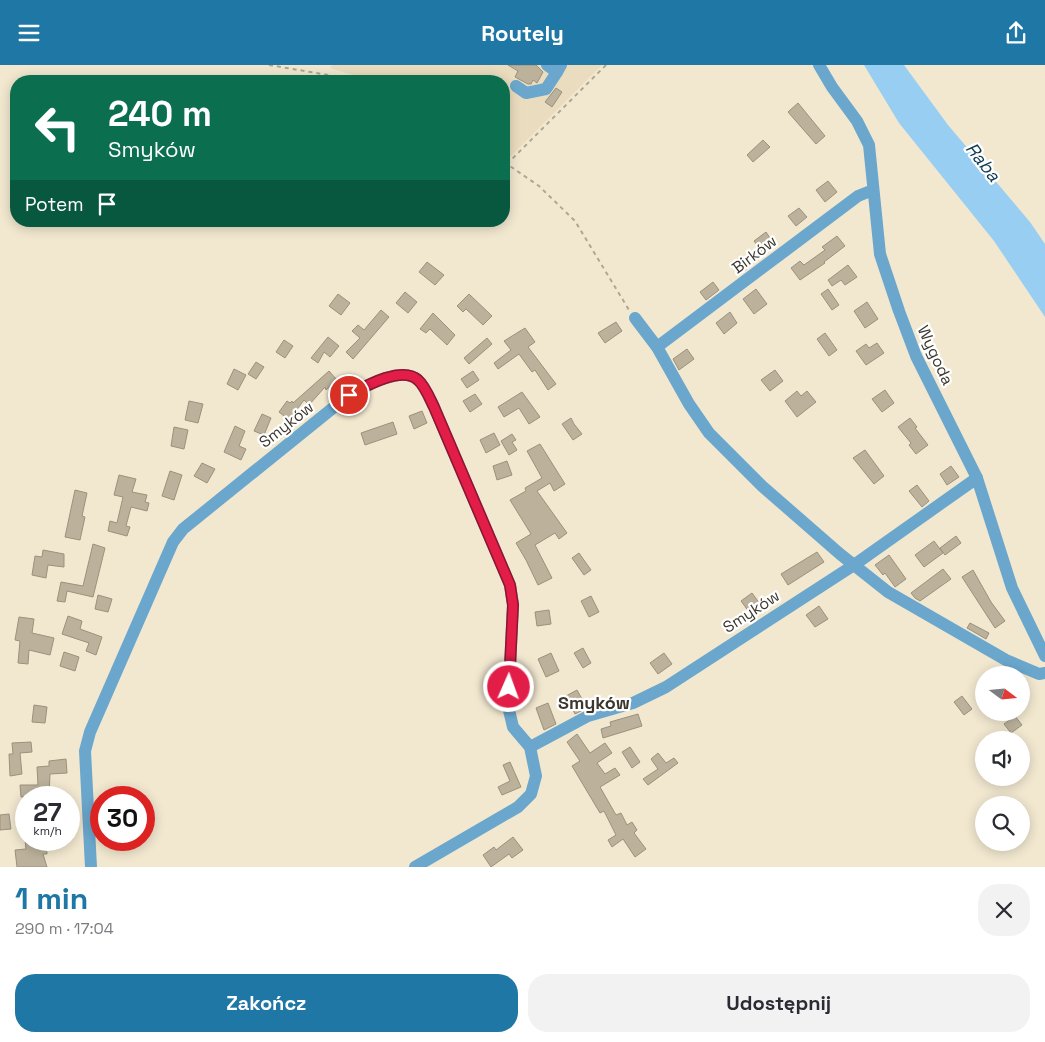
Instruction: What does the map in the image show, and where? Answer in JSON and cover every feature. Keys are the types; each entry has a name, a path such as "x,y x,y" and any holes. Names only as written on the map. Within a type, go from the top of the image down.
{"street":[{"name":"Wygoda","path":"819,65 832,87 857,121 869,145 880,253 899,311 916,356 977,478 1012,588 1045,656"},
{"path":"516,86 526,93 546,89 555,67"},
{"name":"Birków","path":"657,347 858,196 873,190"},
{"path":"635,318 657,347 689,404 709,433 762,486 888,592 997,655 1039,674 1045,673"},
{"name":"Smyków","path":"91,867 85,751 90,732 173,542 183,529 349,395 376,381 404,376 411,376 419,380 434,407 510,585 513,605 508,706 513,727 530,747 536,776 531,795 518,807 415,867"},
{"name":"Smyków","path":"530,747 588,716 632,703 666,687 854,565 977,478"}],"path":[{"path":"269,65 328,75"},
{"path":"510,161 606,65"},
{"path":"510,166 539,186 575,221 635,318"}],"shaded area":[{"path":"332,65 602,65 510,157 510,75 353,75 330,68"}],"water":[{"path":"864,65 904,65 948,125 1030,222 1045,244 1045,317 994,241 899,123"}],"building":[{"path":"508,65 536,65 543,72 537,83 533,80 531,84 528,84 515,77 518,71"},
{"path":"556,88 562,92 552,107 545,102"},
{"path":"798,103 825,136 816,144 788,112"},
{"path":"763,140 770,147 753,162 747,155"},
{"path":"828,181 837,192 825,202 816,190"},
{"path":"799,208 807,217 796,226 788,216"},
{"path":"766,232 774,244 763,253 754,241"},
{"path":"837,236 845,246 825,263 800,280 791,268 800,261 804,265 825,250 822,247"},
{"path":"741,256 749,267 740,274 732,263"},
{"path":"427,262 444,275 435,285 419,272"},
{"path":"848,265 857,277 845,285 841,280 832,286 828,280"},
{"path":"713,282 719,290 706,300 700,292"},
{"path":"756,289 767,304 754,314 743,299"},
{"path":"828,289 839,305 832,310 821,294"},
{"path":"405,292 417,302 408,313 396,303"},
{"path":"338,294 350,303 341,315 329,306"},
{"path":"469,294 492,316 483,325 466,309 463,312 457,306"},
{"path":"867,302 878,319 865,328 854,311"},
{"path":"381,310 389,317 353,359 346,352 360,338 352,331 358,325 364,330"},
{"path":"730,312 737,323 724,334 716,323"},
{"path":"433,313 455,335 447,345 430,329 426,333 420,329"},
{"path":"616,322 622,331 605,343 598,333"},
{"path":"525,328 535,342 528,347 556,384 548,390 535,370 532,372 519,354 498,369 494,363 511,350 504,341"},
{"path":"825,333 837,350 829,356 817,339"},
{"path":"328,337 339,346 330,357 324,352 318,363 311,358"},
{"path":"487,338 492,344 469,364 464,358"},
{"path":"284,340 293,346 285,358 276,352"},
{"path":"877,343 884,353 866,365 856,351 866,344 869,348"},
{"path":"687,349 694,359 679,370 673,359"},
{"path":"256,362 264,367 256,379 248,374"},
{"path":"234,369 246,375 238,390 227,384"},
{"path":"775,370 783,381 770,391 761,380"},
{"path":"329,371 337,380 326,390 325,387 309,405 304,400 289,420 279,412 287,401 290,403 292,401 293,403"},
{"path":"473,371 479,380 467,388 461,379"},
{"path":"885,390 894,403 882,412 872,399"},
{"path":"797,391 801,396 807,391 816,402 797,417 785,401"},
{"path":"522,392 540,417 529,424 519,408 504,417 498,407"},
{"path":"475,394 482,404 470,412 463,401"},
{"path":"189,401 203,404 198,423 185,420"},
{"path":"422,411 427,423 414,429 409,416"},
{"path":"262,414 271,418 264,435 254,431"},
{"path":"571,418 582,434 573,440 562,424"},
{"path":"910,418 928,445 916,454 909,445 911,443 898,427"},
{"path":"393,422 397,434 365,445 361,433"},
{"path":"235,426 245,431 239,446 246,449 241,460 224,452"},
{"path":"174,427 188,430 184,449 171,446"},
{"path":"494,433 500,445 486,453 480,440"},
{"path":"512,434 516,440 512,442 517,450 509,455 501,441"},
{"path":"540,444 565,484 554,491 550,483 537,491 567,533 559,539 555,533 535,545 552,578 538,585 516,543 531,534 510,500 526,491 525,488 542,478 527,451"},
{"path":"865,450 884,476 874,484 853,458"},
{"path":"507,461 512,475 497,480 493,466"},
{"path":"202,463 215,469 207,483 194,476"},
{"path":"951,466 959,477 947,485 940,474"},
{"path":"170,471 182,475 174,500 162,496"},
{"path":"119,475 136,479 132,492 147,495 145,502 149,503 147,511 131,507 126,526 130,527 127,536 108,531 110,521 117,523 123,497 114,495"},
{"path":"917,485 929,501 922,507 909,491"},
{"path":"75,490 87,493 82,516 85,517 80,540 65,537"},
{"path":"956,536 961,543 945,555 940,548"},
{"path":"934,541 943,553 924,567 915,555"},
{"path":"93,544 105,548 93,597 67,591 65,602 57,601 61,582 83,586"},
{"path":"43,550 64,554 64,567 48,565 46,578 32,575 35,556 42,557"},
{"path":"817,552 824,562 788,585 781,574"},
{"path":"579,553 591,570 584,575 572,558"},
{"path":"889,555 906,579 895,587 885,573 883,575 875,565"},
{"path":"943,569 951,579 920,601 915,598 911,593"},
{"path":"973,570 991,602 1005,621 995,628 962,577"},
{"path":"752,593 760,604 749,612 741,601"},
{"path":"98,595 112,599 108,612 95,609"},
{"path":"591,596 599,612 589,617 581,601"},
{"path":"819,606 828,619 815,627 806,615"},
{"path":"549,610 551,624 537,626 535,612"},
{"path":"68,616 82,621 80,629 102,637 96,655 86,651 89,643 62,634"},
{"path":"19,617 34,619 32,633 54,638 50,655 29,650 28,664 18,663 20,641 15,640"},
{"path":"970,623 989,633 986,639 967,628"},
{"path":"583,648 591,663 583,668 574,653"},
{"path":"64,652 79,657 75,671 60,666"},
{"path":"551,653 559,671 546,677 538,659"},
{"path":"664,653 672,664 658,674 650,663"},
{"path":"577,690 587,708 575,714 566,696"},
{"path":"962,696 972,709 964,715 954,702"},
{"path":"548,703 556,724 544,730 536,708"},
{"path":"34,705 47,707 45,723 32,722"},
{"path":"638,714 642,726 603,738 601,729 611,726 610,722"},
{"path":"1008,721 1019,721 1022,725 1014,731 1009,731 1004,724"},
{"path":"577,734 590,753 605,743 612,753 597,763 605,774 615,768 620,775 600,787 616,815 621,813 627,825 632,822 637,830 634,833 646,849 635,857 623,839 612,847 608,840 616,835 604,811 600,813 572,766 580,761 567,742"},
{"path":"31,742 32,752 20,753 22,774 10,776 9,754 13,754 12,743"},
{"path":"630,747 640,762 632,768 622,752"},
{"path":"658,753 666,763 674,758 678,763 648,785 643,779 658,769 651,759"},
{"path":"66,759 67,773 50,774 49,786 20,786 38,785 37,767 49,766 49,761"},
{"path":"510,762 521,787 502,795 498,787 510,781 503,765"},
{"path":"9,814 11,829 0,830 0,815"},
{"path":"513,837 523,850 512,858 509,854 491,867 483,855 494,847 496,850"},
{"path":"15,851 47,851 47,854 43,854 47,867 17,867"}],"district":[{"name":"Smyków","path":"594,703"}],"route":[{"path":"349,395 376,381 398,376 411,376 419,380 434,407 510,585 513,605 509,687"}],"water label":[{"name":"Raba","path":"983,162"}]}
